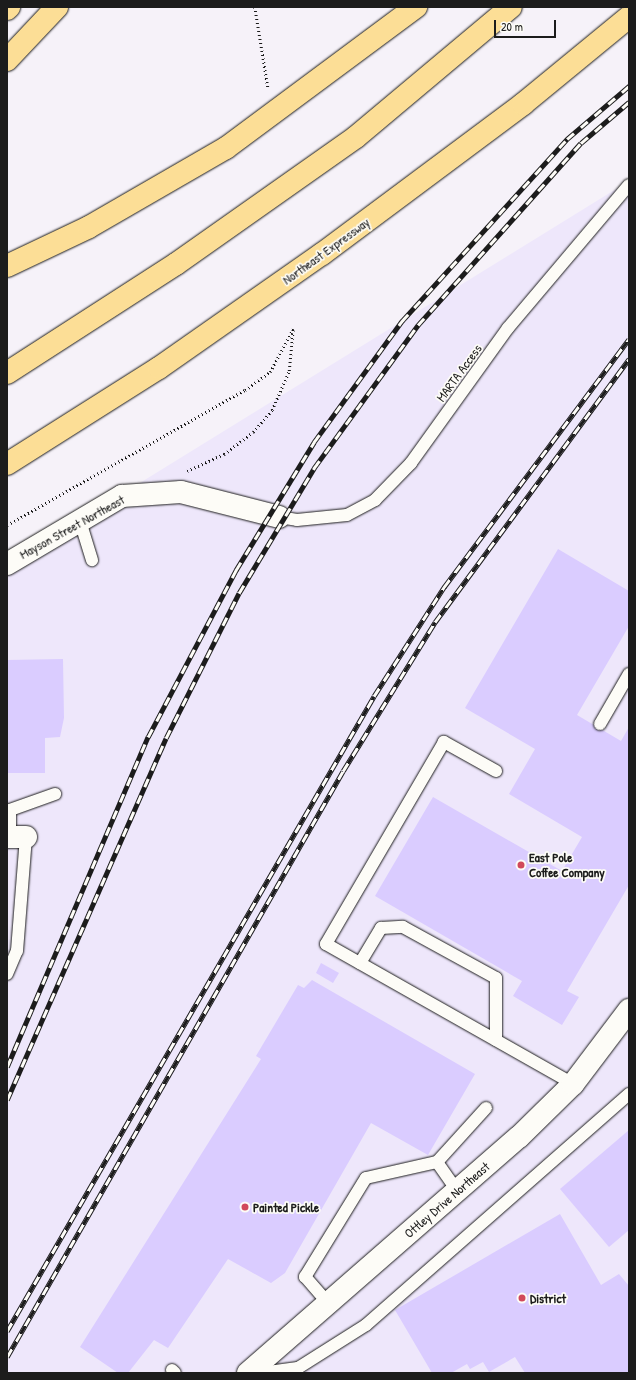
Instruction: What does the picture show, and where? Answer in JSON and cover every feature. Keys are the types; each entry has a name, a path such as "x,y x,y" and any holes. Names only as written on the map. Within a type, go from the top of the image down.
{"highway":[{"path":"7,60 57,7"},
{"path":"7,266 89,227 226,148 416,7"},
{"path":"7,373 170,269 356,137 511,7"},
{"name":"Northeast Expressway","path":"7,464 159,368 322,254 523,104 629,17"}],"street":[{"name":"Mayson Street Northeast","path":"7,564 122,496 158,492 181,492 279,517"},
{"name":"Ottley Drive Northeast","path":"248,1373 457,1190 573,1084 629,1010"}],"lane":[{"name":"MARTA Access","path":"279,517 297,520 347,515 375,500 411,463 508,328 629,185"},
{"path":"80,521 92,560"},
{"path":"600,724 629,674"},
{"path":"496,770 444,742 326,944 573,1084"},
{"path":"7,974 17,952 14,837 10,810 55,794"},
{"path":"360,963 381,928 402,927 496,978 496,1040"},
{"path":"261,1373 298,1368 366,1325 629,1094"},
{"path":"328,1303 305,1277 366,1178 437,1162 486,1108"},
{"path":"437,1162 457,1190"}],"path":[{"path":"254,7 268,87"},
{"path":"7,525 245,390 270,372 293,328 289,371 272,410 253,432 224,454 182,473"}],"shaded area":[{"path":"629,181 629,1373 7,1373 7,565"}],"building":[{"path":"558,549 629,591 629,626 577,715 621,741 629,727 629,885 567,991 579,997 562,1025 513,996 522,981 375,896 433,797 562,871 582,837 509,794 535,749 465,708"},
{"path":"63,659 64,718 60,737 45,738 45,773 7,773 7,660"},
{"path":"321,963 339,973 333,983 316,973"},
{"name":"Painted Pickle","path":"312,980 475,1074 428,1155 371,1123 285,1273 271,1283 228,1259 168,1348 154,1340 128,1373 118,1373 80,1347 261,1059 256,1056 298,985 304,988"},
{"path":"629,1130 629,1230 609,1247 560,1189"},
{"name":"District","path":"560,1214 601,1285 619,1274 629,1286 629,1373 525,1373 515,1357 489,1372 483,1362 470,1369 467,1364 451,1373 432,1373 395,1310"}],"railway":[{"path":"7,1067 148,737 236,570 314,442 402,321 567,139 629,86"},
{"path":"7,1100 166,738 239,593 314,468 418,325 581,143 629,102"},
{"path":"7,1331 374,696 444,587 629,339"},
{"path":"7,1357 343,771 435,622 629,359"}],"place":[{"name":"East Pole Coffee Company","path":"521,865"},
{"name":"Painted Pickle","path":"245,1207"},
{"name":"District","path":"522,1298"}]}
